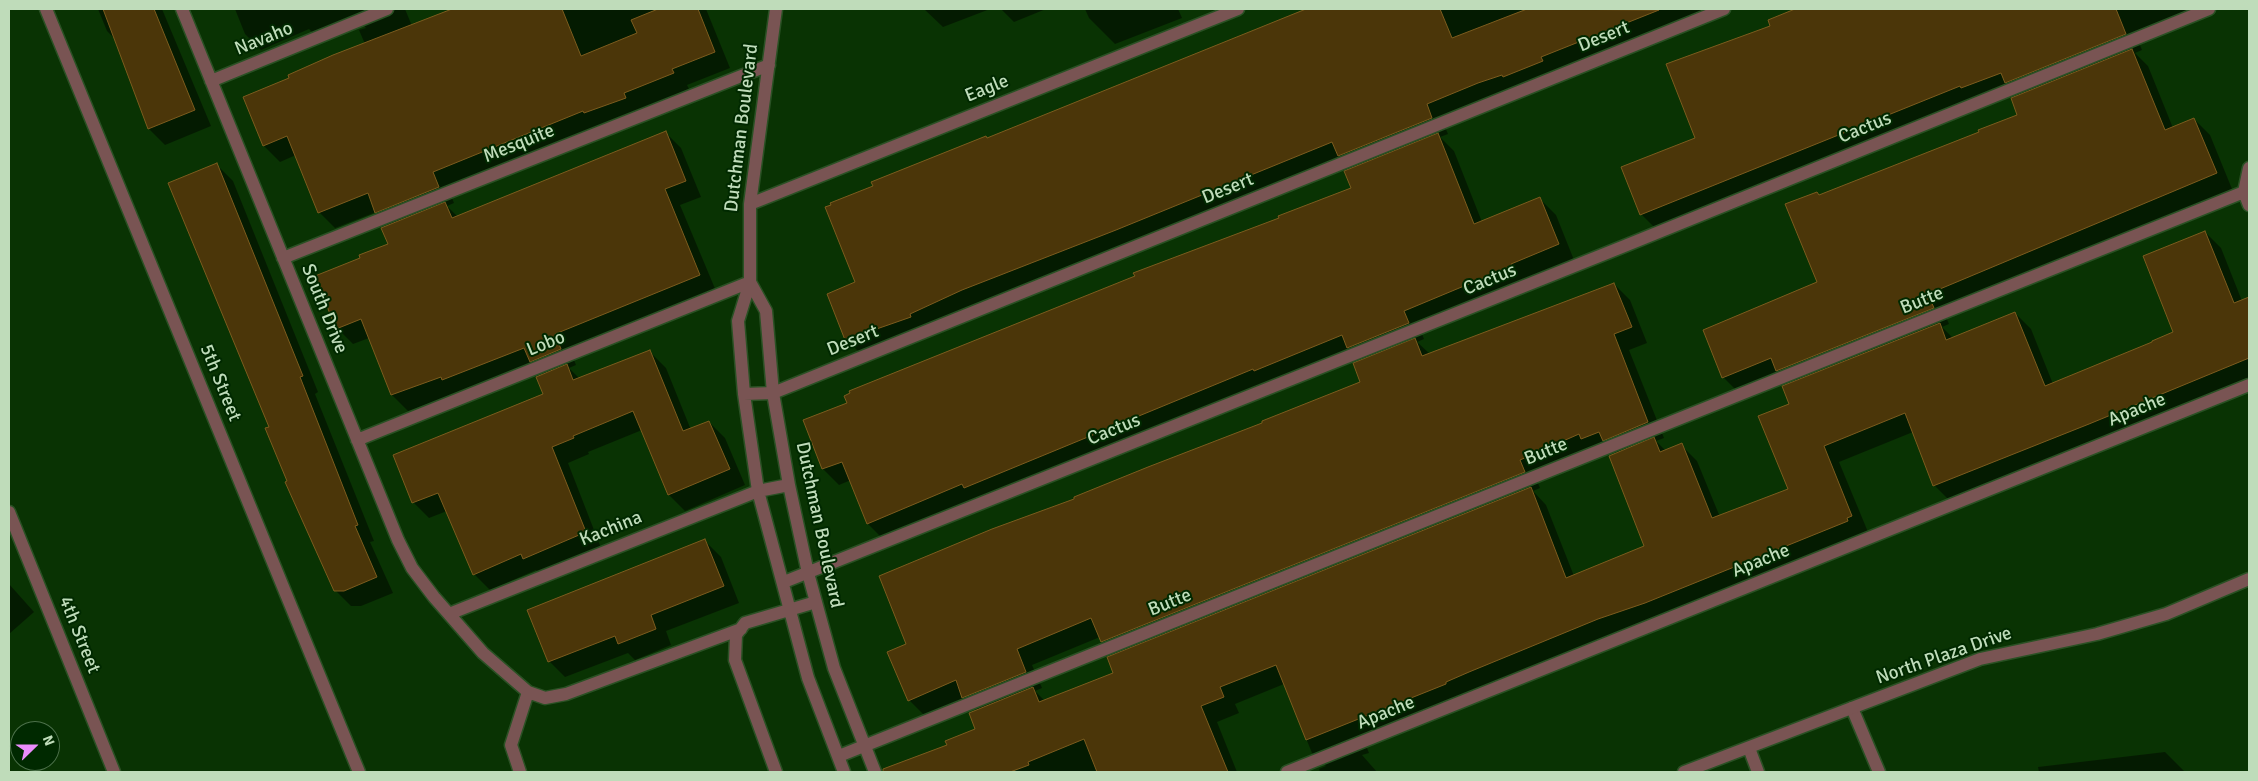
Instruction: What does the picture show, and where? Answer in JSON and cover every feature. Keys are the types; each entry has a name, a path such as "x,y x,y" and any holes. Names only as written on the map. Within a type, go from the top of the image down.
{"street":[{"name":"5th Street","path":"46,9 359,772"},
{"name":"South Drive","path":"182,9 398,540 412,568 483,653 528,692"},
{"name":"Navaho","path":"211,80 387,9"},
{"name":"Dutchman Boulevard","path":"776,9 750,204 750,282 738,321 744,394 758,491 784,582 808,678 844,772"},
{"name":"Eagle","path":"750,204 1238,9"},
{"name":"Desert","path":"744,394 773,393 1724,9"},
{"name":"Cactus","path":"784,582 1627,245 2208,9"},
{"name":"Mesquite","path":"283,258 769,65"},
{"path":"2249,168 2244,192 2249,205"},
{"name":"Butte","path":"839,756 2244,192"},
{"name":"Dutchman Boulevard","path":"750,282 766,311 773,393 789,485 808,573 834,668 875,772"},
{"name":"Lobo","path":"357,440 750,282"},
{"name":"Apache","path":"1287,772 2249,385"},
{"name":"Kachina","path":"449,614 758,491 789,485"},
{"name":"4th Street","path":"9,512 114,772"},
{"name":"North Plaza Drive","path":"1684,772 1980,659 2097,634 2166,614 2249,579"},
{"path":"776,772 735,660 736,636 745,623 816,602"},
{"path":"520,772 511,745 528,692 545,698 566,694 740,629"},
{"path":"1852,708 1879,772"},
{"path":"1749,748 1758,772"}],"building":[{"path":"103,9 154,9 195,110 148,129"},
{"path":"452,9 562,9 581,56 637,33 631,20 658,9 698,9 715,52 672,69 674,73 624,93 626,98 584,113 583,111 433,172 439,187 375,213 368,193 318,213 287,136 263,146 243,97 289,78 288,75 333,55"},
{"path":"1306,9 1440,9 1452,38 1527,9 1659,10 1541,57 1543,61 1503,77 1502,75 1478,83 1427,104 1432,118 1338,156 1332,142 962,290 910,314 911,317 845,340 827,294 855,282 825,207 831,205 830,203 873,186 871,182 986,136 987,138"},
{"path":"1795,9 2116,9 2126,34 2005,83 2001,73 1961,88 1960,86 1640,215 1621,167 1695,138 1666,64 1770,26 1768,20"},
{"path":"2132,49 2165,130 2194,118 2217,173 1928,294 1934,308 1776,371 1771,358 1722,378 1703,330 1817,282 1785,204 1817,192 1819,195 1979,132 1978,130 2017,115 2011,98"},
{"path":"666,131 686,181 665,189 700,275 555,334 561,349 530,362 524,348 442,380 441,377 391,395 361,319 336,329 315,276 360,258 359,255 388,244 381,228 445,202 452,218"},
{"path":"1438,133 1474,224 1540,197 1559,244 1511,264 1512,266 1404,311 1409,323 1347,348 1342,335 1254,371 1253,369 964,488 962,484 867,524 842,462 822,469 803,420 847,403 844,396 850,393 849,391 1135,276 1133,273 1279,218 1278,216 1351,188 1344,171"},
{"path":"217,163 303,376 300,377 358,525 355,526 377,577 344,591 334,591 285,482 287,481 265,428 269,427 168,183"},
{"path":"2205,231 2234,303 2249,297 2249,358 2089,424 1933,486 1905,413 1824,446 1852,516 1847,518 1848,521 1645,603 1598,619 1469,672 1446,682 1446,684 1306,740 1276,665 1220,687 1224,697 1201,706 1228,772 1097,772 1084,739 1028,762 1029,765 1010,772 883,772 883,769 947,745 945,741 975,729 969,713 1033,687 1039,702 1113,673 1107,657 1531,487 1566,578 1644,546 1609,456 1654,437 1660,452 1682,443 1712,518 1788,489 1758,416 1789,404 1782,386 1940,323 1946,340 2015,312 2045,386 2173,332 2143,256"},
{"path":"1614,283 1632,327 1614,334 1648,422 1603,441 1599,432 1581,439 1579,434 1520,460 1525,472 1101,642 1091,618 1017,649 1026,672 962,698 956,680 908,701 887,652 906,644 879,576 992,529 1074,499 1074,497 1360,382 1353,363 1415,338 1422,356"},
{"path":"650,350 683,431 709,421 730,469 668,495 633,411 573,436 574,438 552,447 586,532 523,559 521,554 473,575 438,493 412,503 393,455 543,394 536,377 567,364 573,380"},
{"path":"705,539 724,586 651,615 656,629 618,644 615,636 548,662 527,610"}]}
